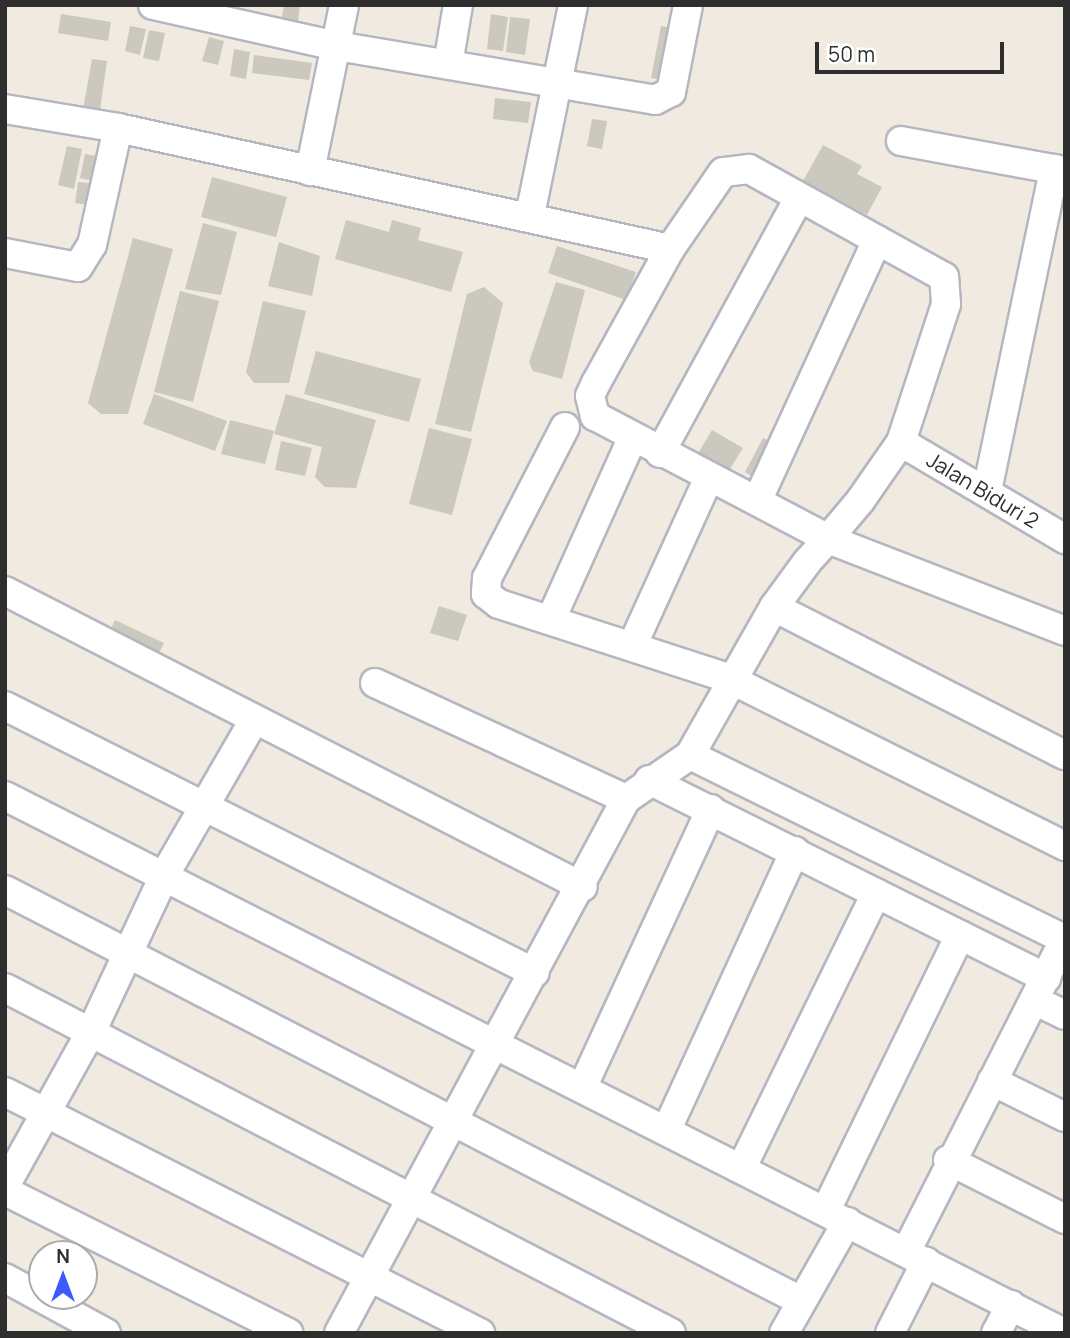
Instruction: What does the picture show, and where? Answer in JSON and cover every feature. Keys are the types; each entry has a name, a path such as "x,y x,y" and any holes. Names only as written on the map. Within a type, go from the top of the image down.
{"street":[{"path":"153,5 227,12 337,46 558,81 655,100 671,92 688,5"},
{"path":"310,171 344,5"},
{"path":"448,64 458,5"},
{"path":"530,215 573,5"},
{"path":"5,109 117,128 310,171 530,215 670,249"},
{"path":"5,253 78,267 92,245 117,128"},
{"path":"901,141 1059,170 987,491"},
{"path":"339,1333 366,1273 449,1121 498,1041 583,887 625,799 649,780 690,755 729,678 774,607 828,538 901,442 948,290 944,276 749,169 732,167 709,188 670,249 590,396 595,416 660,453 758,499 828,538 1065,631"},
{"path":"660,453 799,198"},
{"path":"758,499 877,240"},
{"path":"565,427 486,586 486,594 499,604 552,617 729,678 1065,846"},
{"path":"552,617 634,437"},
{"name":"Jalan Biduri 2","path":"901,442 1065,539"},
{"path":"633,644 709,477"},
{"path":"5,591 253,722 583,887"},
{"path":"774,607 1065,755"},
{"path":"375,684 625,799"},
{"path":"5,706 202,809 535,973"},
{"path":"253,722 164,876 130,954 92,1030 44,1113 5,1189 288,1333"},
{"path":"690,755 1065,938 948,1160 890,1333"},
{"path":"649,780 971,940 1040,989 1065,1015"},
{"path":"5,796 498,1041 1064,1333"},
{"path":"583,1086 711,809"},
{"path":"667,1129 795,851"},
{"path":"5,890 799,1300"},
{"path":"742,1167 876,893"},
{"path":"784,1333 836,1216 971,940 1001,909"},
{"path":"5,988 92,1030 671,1333"},
{"path":"992,1081 1065,1117"},
{"path":"5,1092 480,1333"},
{"path":"948,1160 1065,1219"},
{"path":"5,1278 106,1333"},
{"path":"996,1333 1011,1305"}],"building":[{"path":"284,5 300,5 297,30 280,28"},
{"path":"61,14 111,22 108,41 58,33"},
{"path":"491,14 508,17 503,51 487,49"},
{"path":"510,17 530,19 525,55 506,52"},
{"path":"130,26 146,29 140,55 125,51"},
{"path":"661,26 681,30 671,82 651,78"},
{"path":"149,30 165,33 159,61 143,58"},
{"path":"209,37 224,41 218,65 202,61"},
{"path":"234,49 250,52 246,79 230,76"},
{"path":"254,55 312,63 309,80 252,73"},
{"path":"92,59 107,61 99,117 82,115"},
{"path":"495,98 531,102 528,123 493,119"},
{"path":"592,119 607,121 602,149 587,146"},
{"path":"823,145 862,166 857,174 882,187 867,215 803,181"},
{"path":"67,146 82,149 74,189 58,185"},
{"path":"85,154 102,157 97,182 80,178"},
{"path":"212,177 287,197 276,237 201,217"},
{"path":"78,182 100,184 98,206 75,203"},
{"path":"346,220 389,232 392,220 421,228 418,240 463,252 451,292 335,259"},
{"path":"203,223 237,232 221,295 185,289"},
{"path":"133,238 173,249 128,414 101,414 88,403"},
{"path":"279,242 320,256 312,296 268,286"},
{"path":"557,246 636,272 626,300 548,273"},
{"path":"556,282 585,290 562,379 533,371 529,362"},
{"path":"484,287 503,303 471,432 435,424 467,294"},
{"path":"180,291 219,301 193,402 154,392"},
{"path":"263,301 306,311 289,383 254,383 246,372"},
{"path":"316,351 421,379 409,422 304,394"},
{"path":"154,394 227,421 215,451 143,424"},
{"path":"286,394 376,420 356,488 325,487 315,477 322,447 274,434"},
{"path":"230,420 274,431 265,464 221,454"},
{"path":"429,428 472,439 452,515 409,504"},
{"path":"712,430 743,448 728,472 697,455"},
{"path":"763,438 780,446 761,481 745,472"},
{"path":"281,441 312,448 305,476 275,470"},
{"path":"439,606 467,615 458,641 430,633"},
{"path":"115,620 164,643 155,661 107,638"}]}
